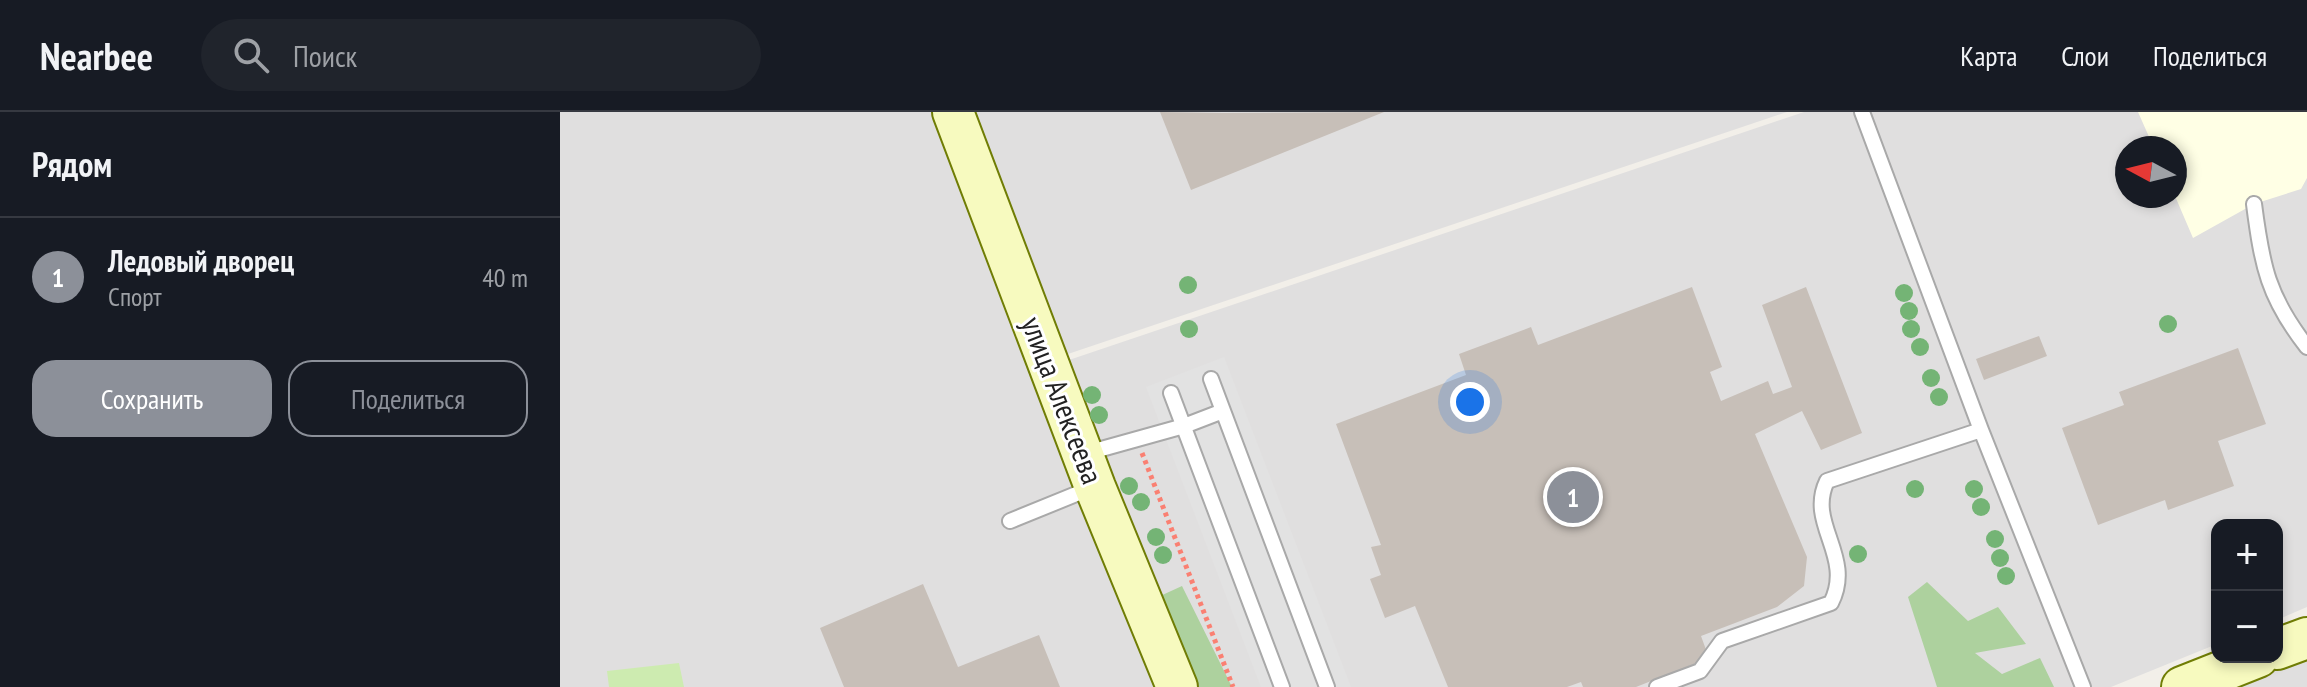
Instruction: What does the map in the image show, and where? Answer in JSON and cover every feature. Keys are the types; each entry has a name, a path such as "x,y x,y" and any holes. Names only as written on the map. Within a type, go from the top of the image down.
{"street":[{"name":"улица Алексеева","path":"953,112 1089,471 1177,687"},
{"path":"2283,647 2307,638"},
{"path":"2182,687 2243,663"}],"lane":[{"path":"1862,112 1981,430 2083,687"},
{"path":"2254,204 2268,286 2286,319 2307,347"},
{"path":"1211,379 1327,687"},
{"path":"1171,393 1282,687"},
{"path":"1010,521 1135,438 1184,426 1223,411"},
{"path":"1657,687 1700,671 1722,641 1831,603 1840,586 1839,564 1819,505 1827,481 1981,430"}],"path":[{"path":"1135,438 1233,687"}],"shaded area":[{"path":"560,112 944,112 1163,687 560,687"},
{"path":"972,112 1787,112 1065,355"},
{"path":"1804,112 2307,112 2307,607 2283,617 2283,519 2211,519 2211,646 2111,687 1197,687 1066,361"},
{"path":"2138,112 2307,112 2307,178 2301,189 2254,204 2193,238 2180,208 2187,208 2187,136 2149,136"},
{"path":"1224,357 1351,687 1261,687 1146,387"},
{"path":"2307,656 2307,687 2227,687"}],"green space":[{"path":"1927,582 1968,621 1998,607 2026,644 1975,653 2002,674 2040,658 2054,687 1937,687 1908,597"},
{"path":"1182,586 1232,687 1189,687 1158,597"},
{"path":"679,663 684,687 609,687 607,671"}],"building":[{"path":"1160,112 1223,113 1384,112 1191,190"},
{"path":"1692,287 1722,367 1710,372 1721,401 1768,381 1773,394 1792,387 1762,305 1806,287 1862,433 1821,450 1802,411 1755,434 1807,557 1804,586 1777,607 1701,636 1709,658 1636,687 1583,687 1581,682 1567,687 1448,687 1415,606 1385,618 1370,579 1381,575 1371,547 1381,545 1336,424 1466,375 1459,354 1531,327 1538,345"},
{"path":"2039,336 2047,356 1984,380 1976,359"},
{"path":"2238,348 2266,424 2218,441 2234,486 2168,510 2165,500 2098,525 2062,428 2124,405 2119,392"},
{"path":"923,584 958,667 1039,635 1060,687 844,687 820,628"}],"place":[{"name":"Ледовый дворец","path":"1573,497"}]}
